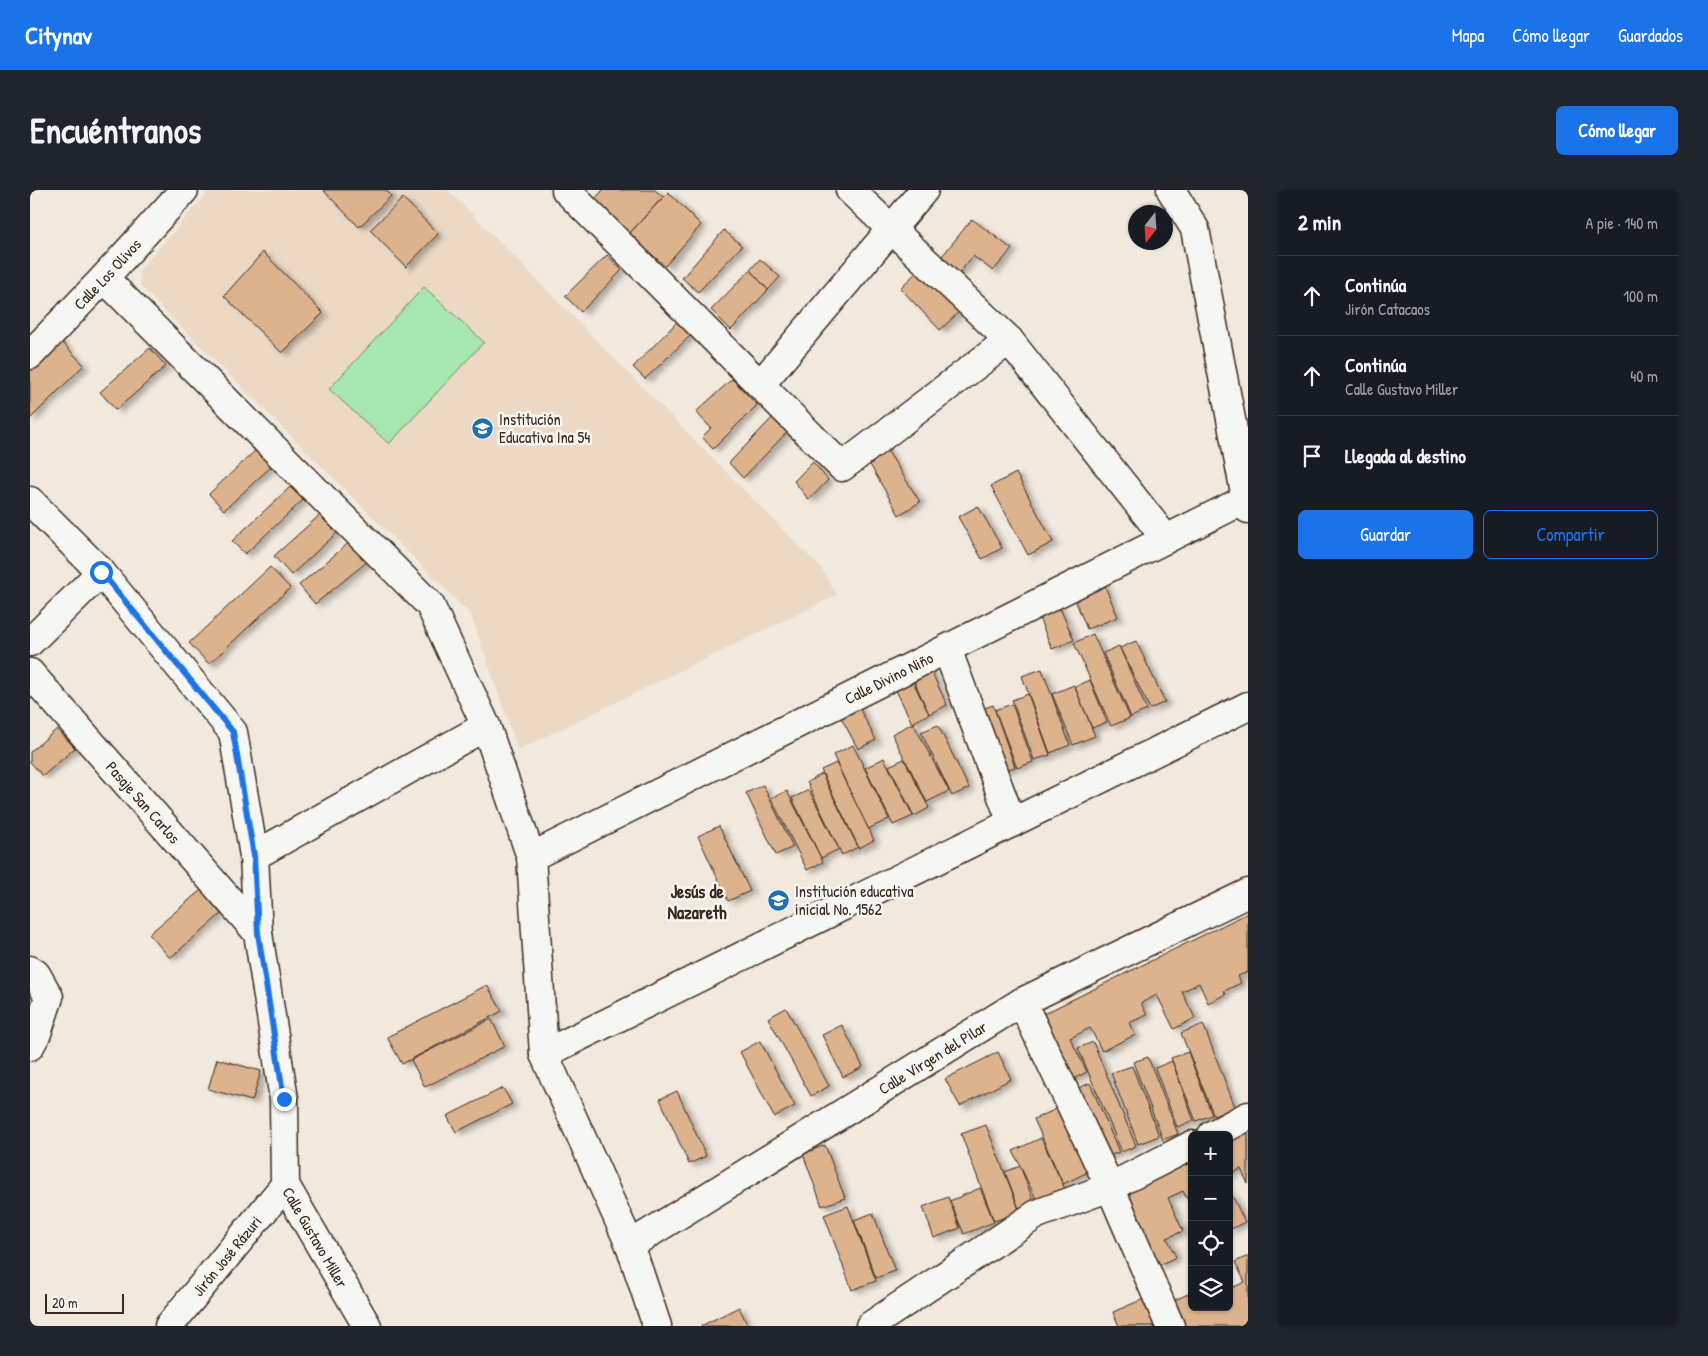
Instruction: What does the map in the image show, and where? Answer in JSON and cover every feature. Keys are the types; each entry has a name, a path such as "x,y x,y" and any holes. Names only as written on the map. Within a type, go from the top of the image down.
{"street":[{"name":"Calle Los Olivos","path":"30,356 184,190"},
{"path":"566,190 842,467 1009,340"},
{"path":"850,190 1009,340 1166,539"},
{"path":"760,385 924,190"},
{"path":"1171,190 1195,229 1247,504"},
{"path":"104,278 430,604 486,726 531,857 544,1054 630,1246 657,1326"},
{"name":"Calle Gustavo Miller","path":"30,501 101,572 233,732 254,856 258,933 284,1099 286,1185 366,1326"},
{"name":"Calle Divino Niño","path":"531,857 1166,539 1247,504"},
{"path":"30,642 101,572"},
{"path":"947,649 1012,823"},
{"name":"Pasaje San Carlos","path":"30,673 258,933"},
{"path":"544,1054 1248,706"},
{"path":"254,856 486,726"},
{"name":"Calle Virgen del Pilar","path":"630,1246 1022,1002 1248,893"},
{"path":"30,970 36,974 49,997 37,1033 30,1046"},
{"path":"1022,1002 1110,1187 1170,1326"},
{"path":"1220,1131 1248,1116"},
{"path":"870,1326 1037,1214 1110,1187 1188,1147"},
{"name":"Jirón José Rázuri","path":"169,1326 286,1185"}],"shaded area":[{"name":"Institución Educativa Ina 54","path":"210,190 448,190 821,568 837,595 518,750 471,615 141,287 139,271"}],"green space":[{"path":"424,287 484,342 389,444 329,389"}],"building":[{"path":"323,190 386,190 391,196 359,227"},
{"path":"603,190 655,190 663,197 629,234 594,200"},
{"path":"668,192 701,225 665,266 629,234"},
{"path":"403,198 438,234 406,267 370,230"},
{"path":"972,219 1012,249 993,271 973,256 952,281 934,266"},
{"path":"724,230 742,246 698,292 682,278"},
{"path":"263,252 323,313 282,353 224,296"},
{"path":"607,255 622,270 581,312 565,296"},
{"path":"760,259 780,277 768,290 750,270"},
{"path":"750,270 768,290 731,330 711,310"},
{"path":"919,270 959,312 940,330 900,288"},
{"path":"677,322 691,335 645,379 633,367"},
{"path":"56,336 84,365 30,419 30,362"},
{"path":"150,348 166,366 116,410 100,392"},
{"path":"732,379 757,405 713,449 702,437 711,428 696,412"},
{"path":"773,417 789,430 743,478 729,463"},
{"path":"882,442 920,502 899,515 864,454"},
{"path":"258,448 273,465 224,510 209,494"},
{"path":"813,462 828,480 809,500 794,481"},
{"path":"1016,473 1053,542 1028,555 991,486"},
{"path":"290,487 303,500 245,554 232,541"},
{"path":"978,506 1002,548 982,559 958,517"},
{"path":"322,513 339,531 291,575 274,556"},
{"path":"351,541 368,561 315,604 299,585"},
{"path":"270,567 290,588 209,664 189,643"},
{"path":"1101,577 1118,617 1087,629 1071,590"},
{"path":"1056,599 1074,640 1052,649 1035,608"},
{"path":"1093,634 1130,718 1111,726 1074,643"},
{"path":"1136,641 1165,702 1150,709 1120,648"},
{"path":"1119,646 1147,710 1131,717 1103,653"},
{"path":"927,662 947,705 929,714 909,670"},
{"path":"1042,669 1070,745 1050,753 1022,676"},
{"path":"908,672 929,714 912,723 891,680"},
{"path":"1090,680 1107,722 1092,728 1075,687"},
{"path":"1074,685 1095,736 1073,745 1052,694"},
{"path":"1028,694 1050,755 1034,760 1012,700"},
{"path":"854,698 876,740 858,749 836,708"},
{"path":"1012,704 1033,762 1017,768 995,710"},
{"path":"993,705 1015,767 996,773 974,712"},
{"path":"913,723 949,791 927,802 892,734"},
{"path":"938,725 969,788 952,796 921,732"},
{"path":"57,729 75,748 43,776 30,762 30,752"},
{"path":"853,745 889,819 868,829 833,755"},
{"path":"884,758 913,816 893,825 865,768"},
{"path":"904,759 929,808 914,816 889,766"},
{"path":"836,763 874,840 859,848 821,770"},
{"path":"822,774 858,847 842,855 807,782"},
{"path":"763,785 793,847 776,855 746,793"},
{"path":"809,790 839,849 821,858 792,798"},
{"path":"787,791 823,862 807,870 771,798"},
{"path":"719,826 750,891 728,901 698,836"},
{"path":"201,890 221,914 170,958 149,934"},
{"path":"1248,913 1248,972 1238,976 1241,983 1224,991 1226,994 1208,1003 1199,983 1182,992 1195,1018 1174,1029 1157,995 1141,1003 1147,1015 1129,1023 1135,1035 1102,1051 1090,1028 1070,1038 1087,1072 1069,1081 1037,1017"},
{"path":"487,985 502,1011 402,1064 387,1037"},
{"path":"786,1008 829,1086 811,1096 768,1018"},
{"path":"491,1019 505,1046 425,1087 411,1060"},
{"path":"1203,1024 1235,1107 1214,1116 1181,1033"},
{"path":"842,1025 863,1067 843,1077 822,1035"},
{"path":"760,1041 795,1106 774,1117 740,1052"},
{"path":"1093,1042 1136,1146 1122,1152 1078,1048"},
{"path":"998,1052 1011,1079 960,1106 945,1079"},
{"path":"1188,1052 1212,1115 1196,1121 1171,1058"},
{"path":"1148,1057 1178,1134 1163,1140 1133,1062"},
{"path":"217,1059 261,1071 252,1101 208,1089"},
{"path":"1172,1061 1194,1121 1177,1127 1155,1068"},
{"path":"1132,1066 1159,1136 1138,1144 1111,1073"},
{"path":"1090,1083 1119,1152 1101,1159 1071,1091"},
{"path":"503,1088 512,1104 456,1132 447,1116"},
{"path":"677,1091 706,1156 689,1164 660,1099"},
{"path":"1061,1107 1090,1171 1063,1184 1034,1119"},
{"path":"986,1125 1020,1212 994,1221 961,1134"},
{"path":"1248,1128 1248,1184 1241,1169 1233,1173 1233,1135"},
{"path":"1041,1138 1065,1189 1037,1201 1013,1151"},
{"path":"825,1145 845,1198 822,1206 803,1154"},
{"path":"1188,1157 1188,1200 1183,1191 1168,1198 1183,1231 1167,1238 1176,1257 1157,1266 1119,1189"},
{"path":"1020,1166 1035,1205 1020,1211 1005,1172"},
{"path":"980,1188 994,1222 964,1234 950,1201"},
{"path":"948,1197 960,1228 934,1238 923,1207"},
{"path":"1233,1197 1245,1222 1233,1228"},
{"path":"848,1206 876,1281 852,1290 824,1215"},
{"path":"873,1213 895,1271 876,1278 854,1220"},
{"path":"1248,1256 1247,1323 1241,1326 1180,1326 1169,1303 1188,1294 1188,1311 1233,1311 1233,1287 1245,1282 1235,1262"},
{"path":"1146,1298 1158,1326 1119,1326 1113,1312"},
{"path":"739,1307 748,1326 701,1326"}],"place":[{"name":"Institución Educativa Ina 54","path":"483,428"},
{"name":"Institución educativa inicial No. 1562","path":"779,900"}],"district":[{"name":"Jesús de Nazareth","path":"697,902"}],"route":[{"path":"101,572 233,732 254,856 258,933 284,1099"}]}
